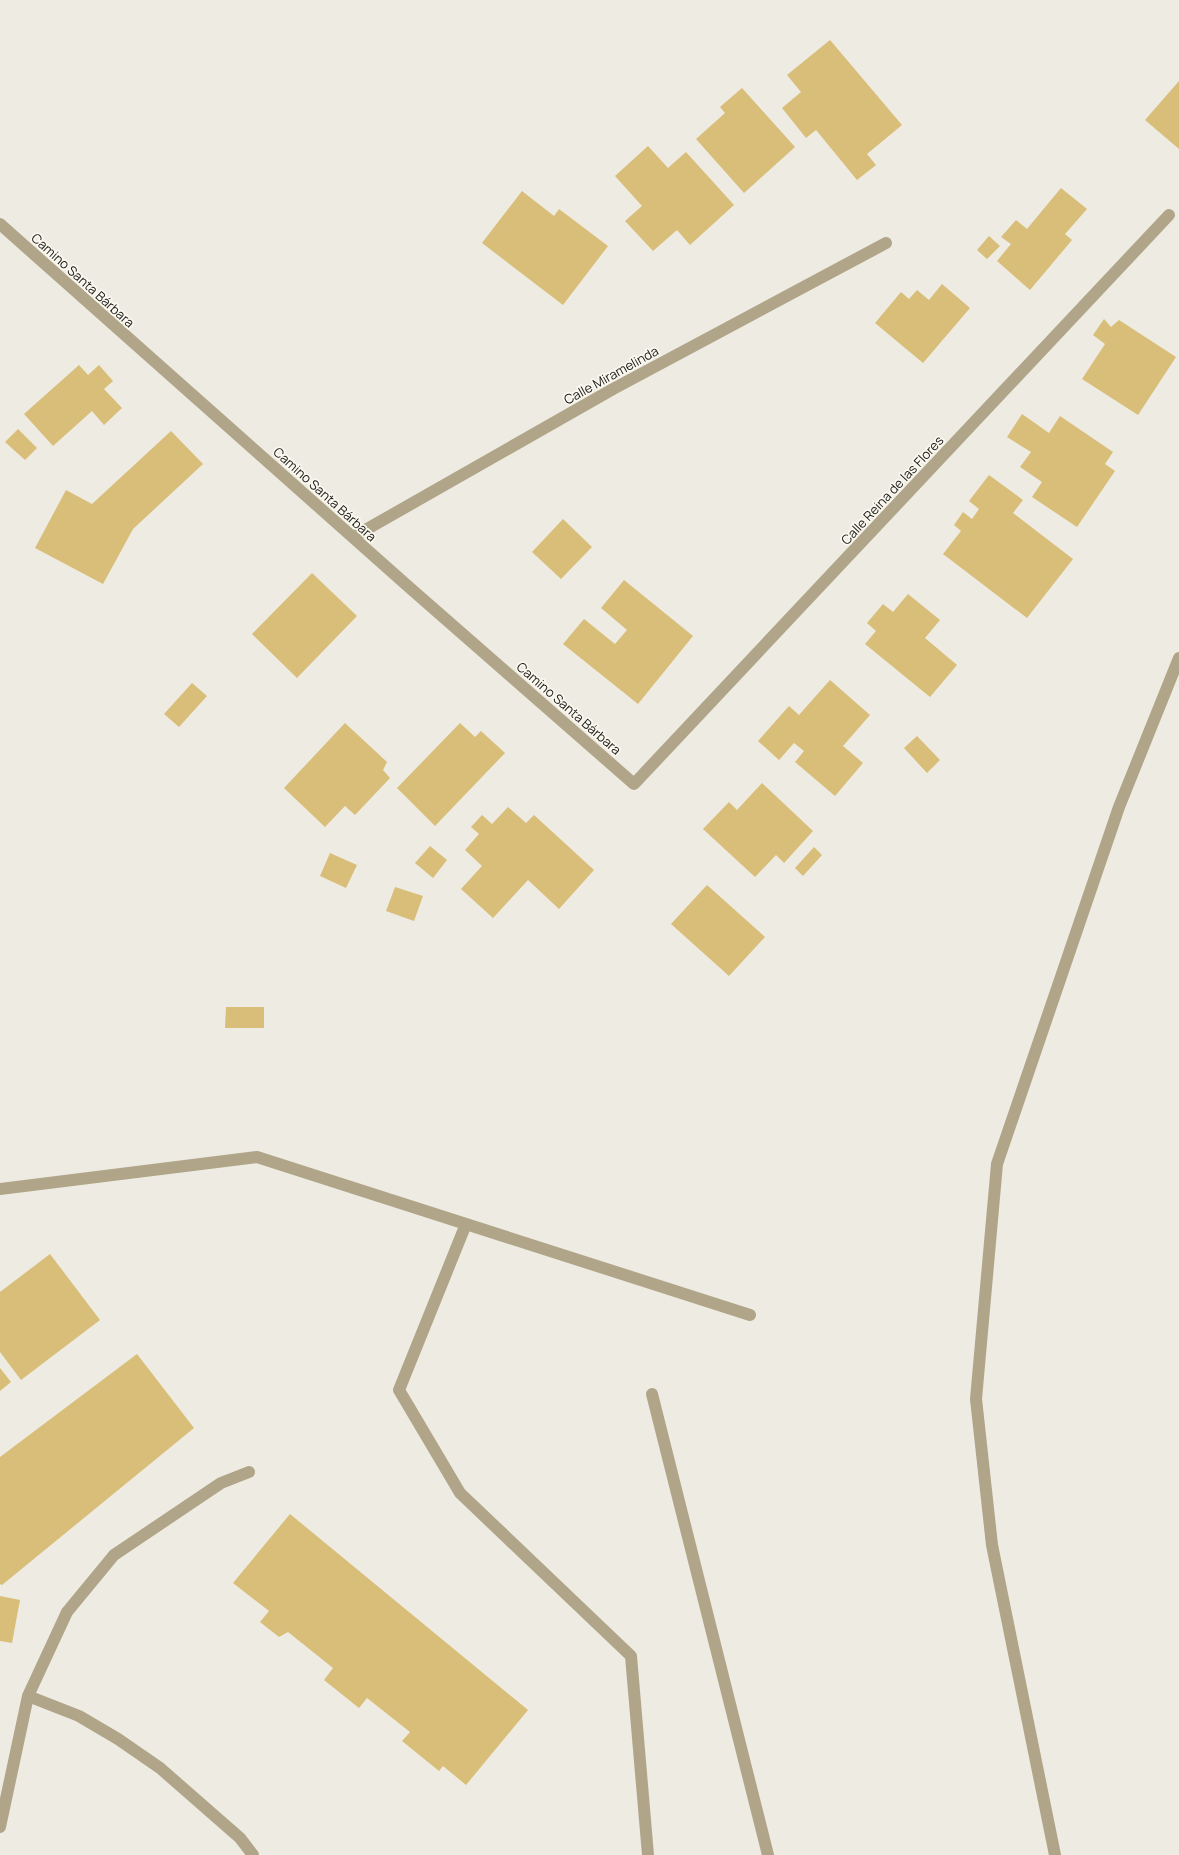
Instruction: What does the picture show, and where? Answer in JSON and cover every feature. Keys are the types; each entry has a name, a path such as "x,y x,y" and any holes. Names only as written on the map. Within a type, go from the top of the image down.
{"street":[{"name":"Calle Reina de las Flores","path":"634,784 1169,215"},
{"name":"Camino Santa Bárbara","path":"0,224 634,784"},
{"name":"Calle Miramelinda","path":"353,537 613,389 886,243"},
{"path":"1055,1855 992,1544 976,1399 997,1164 1119,808 1179,658"},
{"path":"0,1189 257,1157 750,1315"},
{"path":"466,1224 399,1390 460,1493 631,1656 648,1855"},
{"path":"652,1394 768,1855"},
{"path":"0,1827 28,1696 67,1612 114,1555 221,1483 249,1472"},
{"path":"28,1696 79,1716 118,1739 160,1768 240,1838 253,1855"}],"building":[{"path":"830,40 902,125 867,154 876,165 857,180 816,130 806,138 782,108 801,92 787,75"},
{"path":"1179,81 1179,149 1145,120"},
{"path":"742,88 795,147 744,193 696,139 725,113 720,107"},
{"path":"648,146 668,168 686,152 734,205 690,245 677,230 653,251 625,221 642,206 615,176"},
{"path":"1061,188 1087,209 1065,234 1072,240 1030,290 997,261 1011,244 1001,237 1016,220 1027,229"},
{"path":"522,191 554,216 559,209 608,246 563,305 482,243"},
{"path":"989,236 1000,246 987,259 977,250"},
{"path":"942,284 970,308 923,363 875,323 901,292 909,299 917,290 929,300"},
{"path":"1104,319 1111,327 1119,320 1176,357 1138,415 1082,379 1105,344 1093,335"},
{"path":"79,365 88,375 99,365 113,381 104,389 122,408 104,425 92,411 53,446 24,414"},
{"path":"1022,414 1049,433 1060,416 1113,452 1105,464 1115,471 1077,527 1032,497 1042,482 1020,467 1031,452 1007,437"},
{"path":"18,429 37,448 25,460 5,442"},
{"path":"171,431 203,464 133,529 103,584 35,548 66,490 92,504"},
{"path":"989,475 1023,500 1013,513 1073,559 1027,618 943,554 961,531 954,525 963,512 972,519 979,509 969,501"},
{"path":"563,519 592,547 561,579 532,552"},
{"path":"312,573 357,616 297,678 252,634"},
{"path":"624,580 693,636 638,704 563,644 584,619 615,644 627,630 601,608"},
{"path":"908,594 940,620 925,638 957,665 930,697 865,644 876,631 867,623 883,604 893,612"},
{"path":"830,680 870,715 843,746 863,763 835,796 795,762 804,751 794,743 779,760 758,741 789,706 799,715"},
{"path":"192,683 207,696 179,727 164,714"},
{"path":"345,723 387,762 383,770 390,778 355,815 345,806 325,827 284,788"},
{"path":"460,723 475,737 481,731 505,753 435,826 397,788"},
{"path":"917,736 940,760 927,773 904,748"},
{"path":"762,783 813,831 784,863 776,855 755,877 703,829 729,802 737,810"},
{"path":"508,807 526,823 534,815 594,870 559,909 528,880 493,918 461,889 482,866 465,850 479,834 471,827 482,815 492,824"},
{"path":"430,846 447,860 433,878 415,863"},
{"path":"814,847 822,855 803,876 795,868"},
{"path":"330,853 357,865 346,888 320,876"},
{"path":"707,885 765,937 729,976 671,924"},
{"path":"395,887 423,896 414,921 386,911"},
{"path":"226,1007 264,1007 264,1028 225,1028"},
{"path":"50,1254 100,1320 21,1380 0,1352 0,1292"},
{"path":"137,1354 194,1428 2,1585 0,1584 0,1457"},
{"path":"0,1368 11,1382 0,1391"},
{"path":"290,1514 528,1710 466,1785 443,1766 439,1771 402,1741 410,1732 367,1698 359,1708 324,1680 333,1668 288,1632 279,1637 260,1622 269,1611 233,1583"},
{"path":"0,1596 20,1600 12,1643 0,1641"}]}
